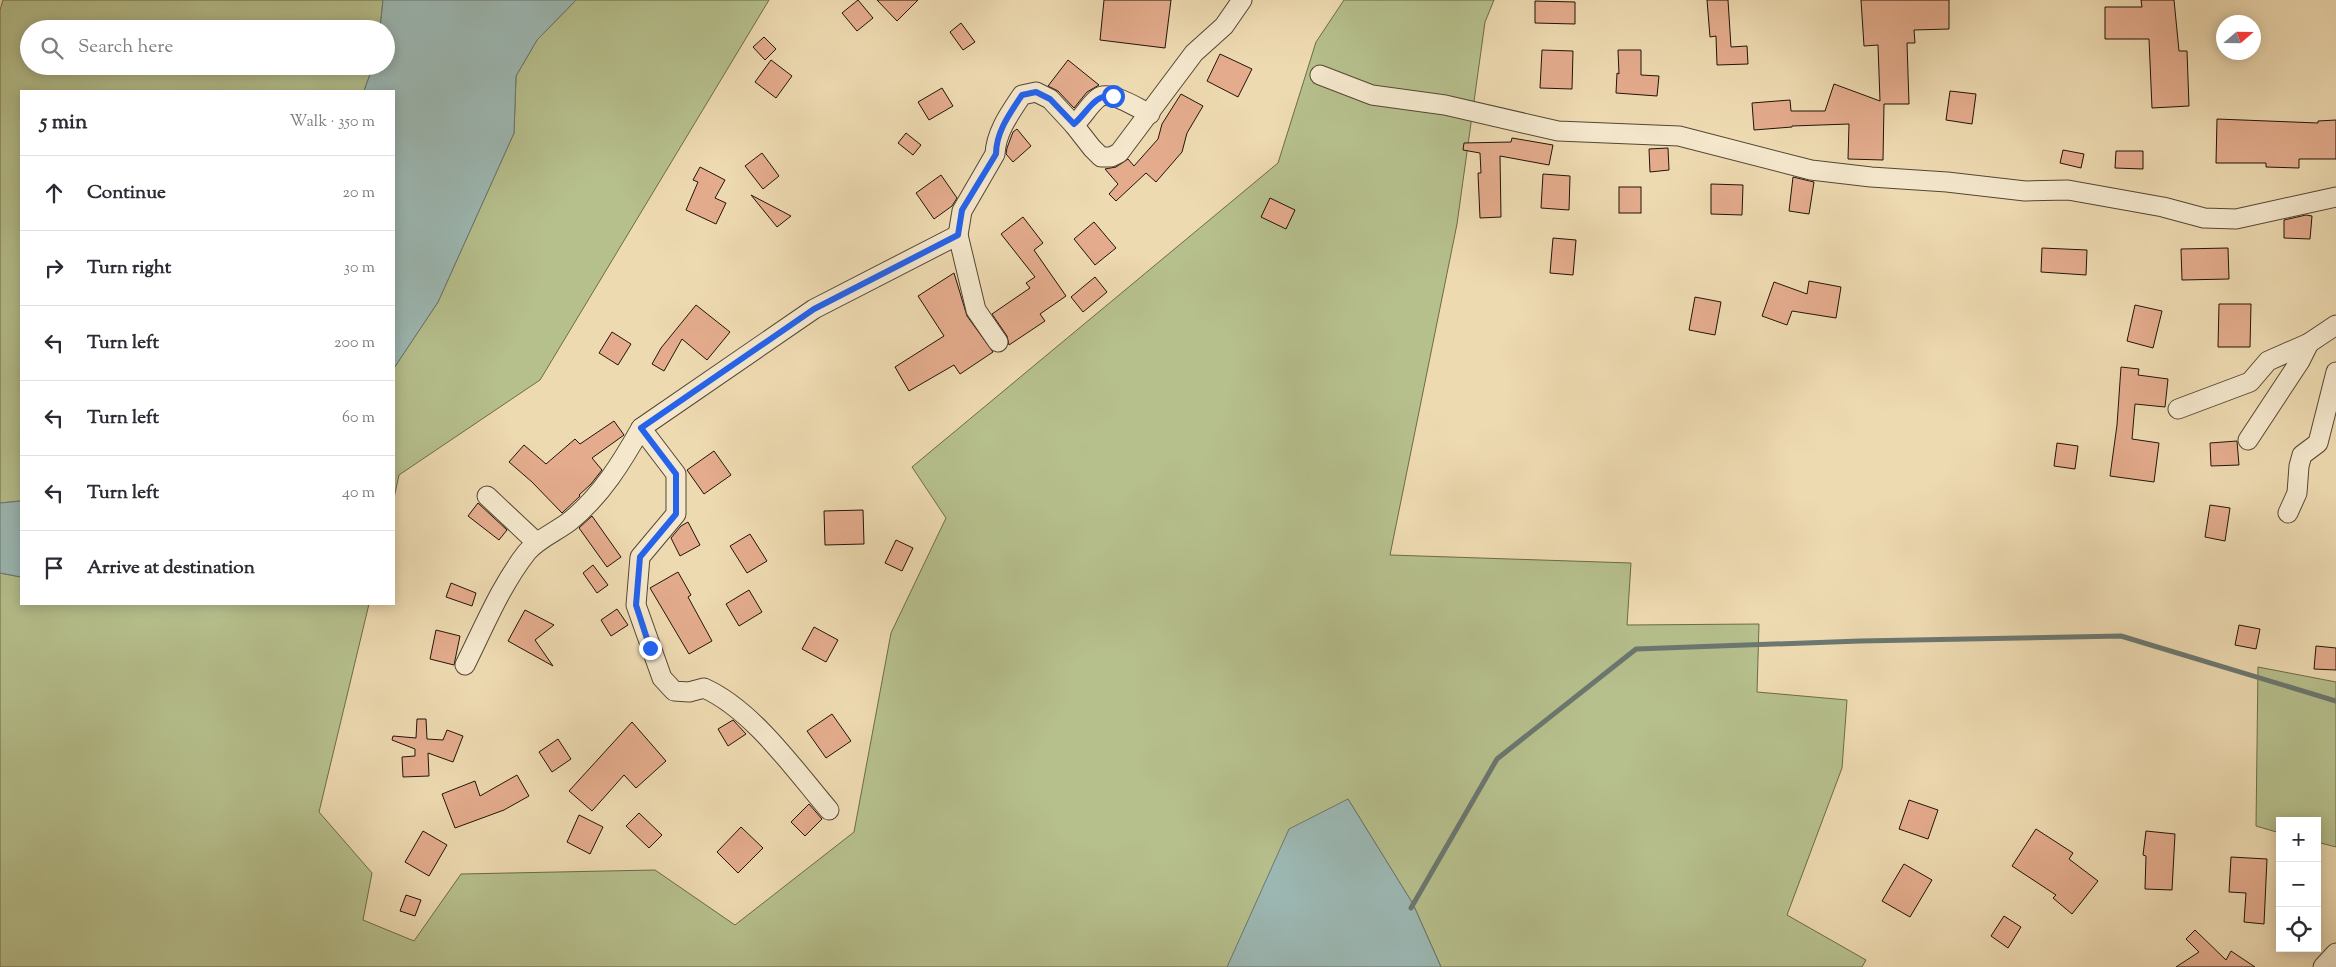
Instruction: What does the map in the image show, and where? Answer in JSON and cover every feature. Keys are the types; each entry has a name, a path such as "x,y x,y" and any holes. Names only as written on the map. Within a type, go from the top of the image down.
{"street":[{"path":"998,342 976,310 958,235 962,210 996,154 996,144 1007,118 1022,95 1036,92 1050,99 1074,124 1101,157 1111,157 1123,148 1194,54 1224,26 1242,0"},
{"path":"1320,75 1372,95 1445,105 1558,131 1679,136 1811,170 2025,191 2068,190 2163,207 2204,218 2236,219 2336,197"},
{"path":"1074,124 1098,98 1104,95 1113,96 1150,114"},
{"path":"465,665 502,591 527,553 536,542 569,522 589,504 622,460 641,428 814,309 958,235"},
{"path":"2178,409 2250,382 2268,361 2309,343 2336,325"},
{"path":"2248,440 2300,361 2309,343"},
{"path":"2288,513 2297,493 2296,485 2302,455 2318,443 2336,372"},
{"path":"641,428 676,474 676,514 640,557 636,605 662,678 674,691 689,692 704,688 723,697 774,744 828,810"},
{"path":"487,496 536,542"},
{"path":"2323,967 2336,954"}],"green space":[{"path":"3,0 383,0 381,20 20,20 20,75 370,75 364,90 20,90 20,501 0,503 0,10"},
{"path":"576,0 769,0 540,380 399,475 395,493 395,366 438,302 514,133 516,76 537,40"},
{"path":"1344,0 1494,0 1485,22 1457,224 1390,555 1631,563 1627,625 1759,624 1757,692 1847,700 1842,768 1787,915 1866,960 1862,967 1441,967 1413,904 1348,799 1227,967 0,967 0,573 20,577 20,605 369,605 319,812 372,873 363,920 414,941 461,874 655,870 735,925 854,832 891,633 946,518 912,467 1278,163 1316,42"},
{"path":"2258,667 2336,682 2336,847 2321,843 2321,817 2276,817 2276,832 2256,826"}],"water":[{"path":"383,0 576,0 537,40 516,76 514,133 438,302 395,366 395,90 364,90 370,75 395,75 395,20 381,20"},
{"path":"20,501 20,577 0,573 0,503"},
{"path":"1348,799 1413,904 1441,967 1227,967 1289,829"}],"building":[{"path":"858,0 873,18 857,31 842,13"},
{"path":"877,0 918,0 897,21"},
{"path":"1104,0 1171,0 1165,48 1100,40"},
{"path":"1707,0 1728,0 1731,47 1747,46 1748,64 1717,65 1716,36 1710,37"},
{"path":"1861,0 1949,0 1949,29 1914,30 1915,43 1907,43 1909,104 1884,104 1883,160 1848,159 1849,124 1792,126 1754,130 1752,103 1790,100 1791,111 1825,111 1834,84 1880,101 1878,45 1864,46"},
{"path":"2141,0 2174,0 2179,51 2187,51 2189,106 2152,108 2149,39 2105,39 2105,7 2142,7"},
{"path":"1535,1 1575,2 1575,24 1535,23"},
{"path":"961,23 975,42 963,50 950,32"},
{"path":"764,37 776,49 765,60 753,47"},
{"path":"1542,50 1573,51 1572,89 1540,88"},
{"path":"1618,50 1641,50 1641,75 1659,76 1657,96 1616,93 1617,73 1619,74"},
{"path":"1220,54 1252,69 1238,97 1207,81"},
{"path":"771,60 792,76 776,98 755,82"},
{"path":"1068,60 1099,85 1087,92 1074,108 1058,91 1048,86"},
{"path":"942,88 953,106 929,120 918,102"},
{"path":"1950,91 1976,94 1972,124 1946,120"},
{"path":"1181,94 1203,106 1187,133 1182,152 1156,182 1146,173 1116,201 1109,194 1118,184 1105,169 1116,167 1128,159 1134,166 1158,139 1162,124"},
{"path":"2217,119 2318,123 2318,121 2336,120 2336,159 2299,159 2299,168 2266,167 2266,163 2216,163"},
{"path":"1017,129 1031,146 1013,162 1006,154 1013,132"},
{"path":"906,133 921,145 913,155 898,143"},
{"path":"1512,138 1553,145 1549,165 1500,156 1501,217 1480,218 1478,173 1481,173 1480,153 1463,150 1464,143 1511,142"},
{"path":"1668,148 1669,170 1650,172 1649,149"},
{"path":"2063,150 2084,154 2081,168 2060,163"},
{"path":"2116,151 2143,151 2143,169 2115,168"},
{"path":"762,153 779,176 763,189 745,166"},
{"path":"700,167 725,180 715,198 726,203 716,224 686,210 698,182 693,180"},
{"path":"1543,174 1570,176 1569,210 1541,208"},
{"path":"941,175 957,198 952,206 934,219 916,193"},
{"path":"1793,177 1814,182 1809,214 1789,211"},
{"path":"1711,184 1743,185 1742,215 1711,214"},
{"path":"1619,187 1641,187 1641,213 1619,213"},
{"path":"751,195 791,216 777,227"},
{"path":"1270,198 1295,210 1286,229 1261,217"},
{"path":"2306,215 2312,216 2310,239 2284,238 2284,220"},
{"path":"1023,217 1043,243 1034,250 1066,296 1040,314 1045,321 1009,345 1007,336 992,314 1030,288 1026,283 1035,277 1001,234"},
{"path":"1094,222 1116,248 1095,265 1074,239"},
{"path":"1553,238 1576,240 1573,275 1550,273"},
{"path":"2042,248 2087,250 2086,275 2041,272"},
{"path":"2228,248 2229,279 2182,280 2181,249"},
{"path":"954,273 967,316 993,352 960,374 954,365 909,391 895,367 944,336 918,296"},
{"path":"1095,277 1107,292 1083,312 1071,297"},
{"path":"1809,281 1841,287 1836,318 1792,311 1787,325 1762,316 1774,282 1807,294"},
{"path":"1695,297 1721,302 1715,335 1689,330"},
{"path":"2219,304 2251,304 2250,347 2218,347"},
{"path":"696,305 730,332 707,360 682,339 664,371 652,364 661,348"},
{"path":"2135,305 2162,311 2153,348 2127,341"},
{"path":"612,332 631,344 618,365 599,353"},
{"path":"2121,367 2139,369 2138,375 2168,379 2165,407 2135,404 2132,439 2159,443 2154,482 2110,476 2117,425"},
{"path":"614,421 624,435 592,458 602,470 580,496 562,513 532,482 509,462 524,445 546,464 575,439 580,444"},
{"path":"2237,441 2239,465 2211,466 2210,443"},
{"path":"2057,443 2078,446 2075,469 2054,466"},
{"path":"714,451 731,475 704,494 687,470"},
{"path":"478,503 507,530 499,540 468,516"},
{"path":"2210,505 2230,508 2225,541 2205,537"},
{"path":"863,510 864,544 825,545 824,511"},
{"path":"592,516 621,557 607,567 579,528"},
{"path":"688,522 700,545 680,556 671,538 681,526"},
{"path":"750,534 767,561 747,573 730,546"},
{"path":"896,540 913,548 902,571 885,563"},
{"path":"593,565 608,585 597,593 583,573"},
{"path":"678,572 691,595 688,597 712,641 689,654 650,588"},
{"path":"451,583 476,593 472,606 446,597"},
{"path":"749,590 762,612 739,626 726,604"},
{"path":"617,609 628,625 611,636 601,620"},
{"path":"525,610 554,625 535,640 553,666 508,641"},
{"path":"2239,625 2260,629 2256,649 2235,645"},
{"path":"814,627 838,640 826,662 802,649"},
{"path":"436,630 460,636 454,665 430,659"},
{"path":"2316,646 2336,648 2336,670 2314,669"},
{"path":"832,714 851,741 826,758 807,731"},
{"path":"417,719 426,719 427,739 443,740 447,730 463,736 453,762 428,753 429,776 403,777 402,757 415,756 415,749 392,740 393,736 416,738"},
{"path":"733,720 746,734 728,746 718,729"},
{"path":"632,722 666,761 636,788 624,775 592,811 569,791"},
{"path":"558,739 571,759 552,772 539,752"},
{"path":"517,775 529,796 504,810 455,828 442,794 475,781 480,796"},
{"path":"1909,800 1938,810 1928,839 1899,829"},
{"path":"809,804 822,819 805,836 791,822"},
{"path":"639,813 662,835 649,848 626,826"},
{"path":"579,815 603,827 590,854 567,842"},
{"path":"741,827 763,848 738,873 717,852"},
{"path":"2036,829 2073,853 2069,859 2098,881 2072,914 2053,898 2056,895 2012,866"},
{"path":"423,831 447,845 429,876 405,862"},
{"path":"2146,831 2175,834 2172,890 2145,889 2146,856 2143,855"},
{"path":"2231,857 2267,859 2264,924 2244,922 2246,893 2229,892"},
{"path":"1904,864 1932,880 1910,917 1882,901"},
{"path":"406,895 421,900 415,916 400,911"},
{"path":"2004,916 2021,927 2008,948 1991,936"},
{"path":"2195,930 2226,960 2231,951 2255,967 2176,967 2199,952 2186,939"}],"waterway":[{"path":"1411,908 1497,759 1636,649 1860,641 2121,636 2336,701"}],"route":[{"path":"650,648 636,605 640,557 676,514 676,474 641,428 814,309 958,235 962,210 996,154 996,144 1007,118 1022,95 1036,92 1050,99 1074,124 1098,98 1104,95 1113,96"}]}
